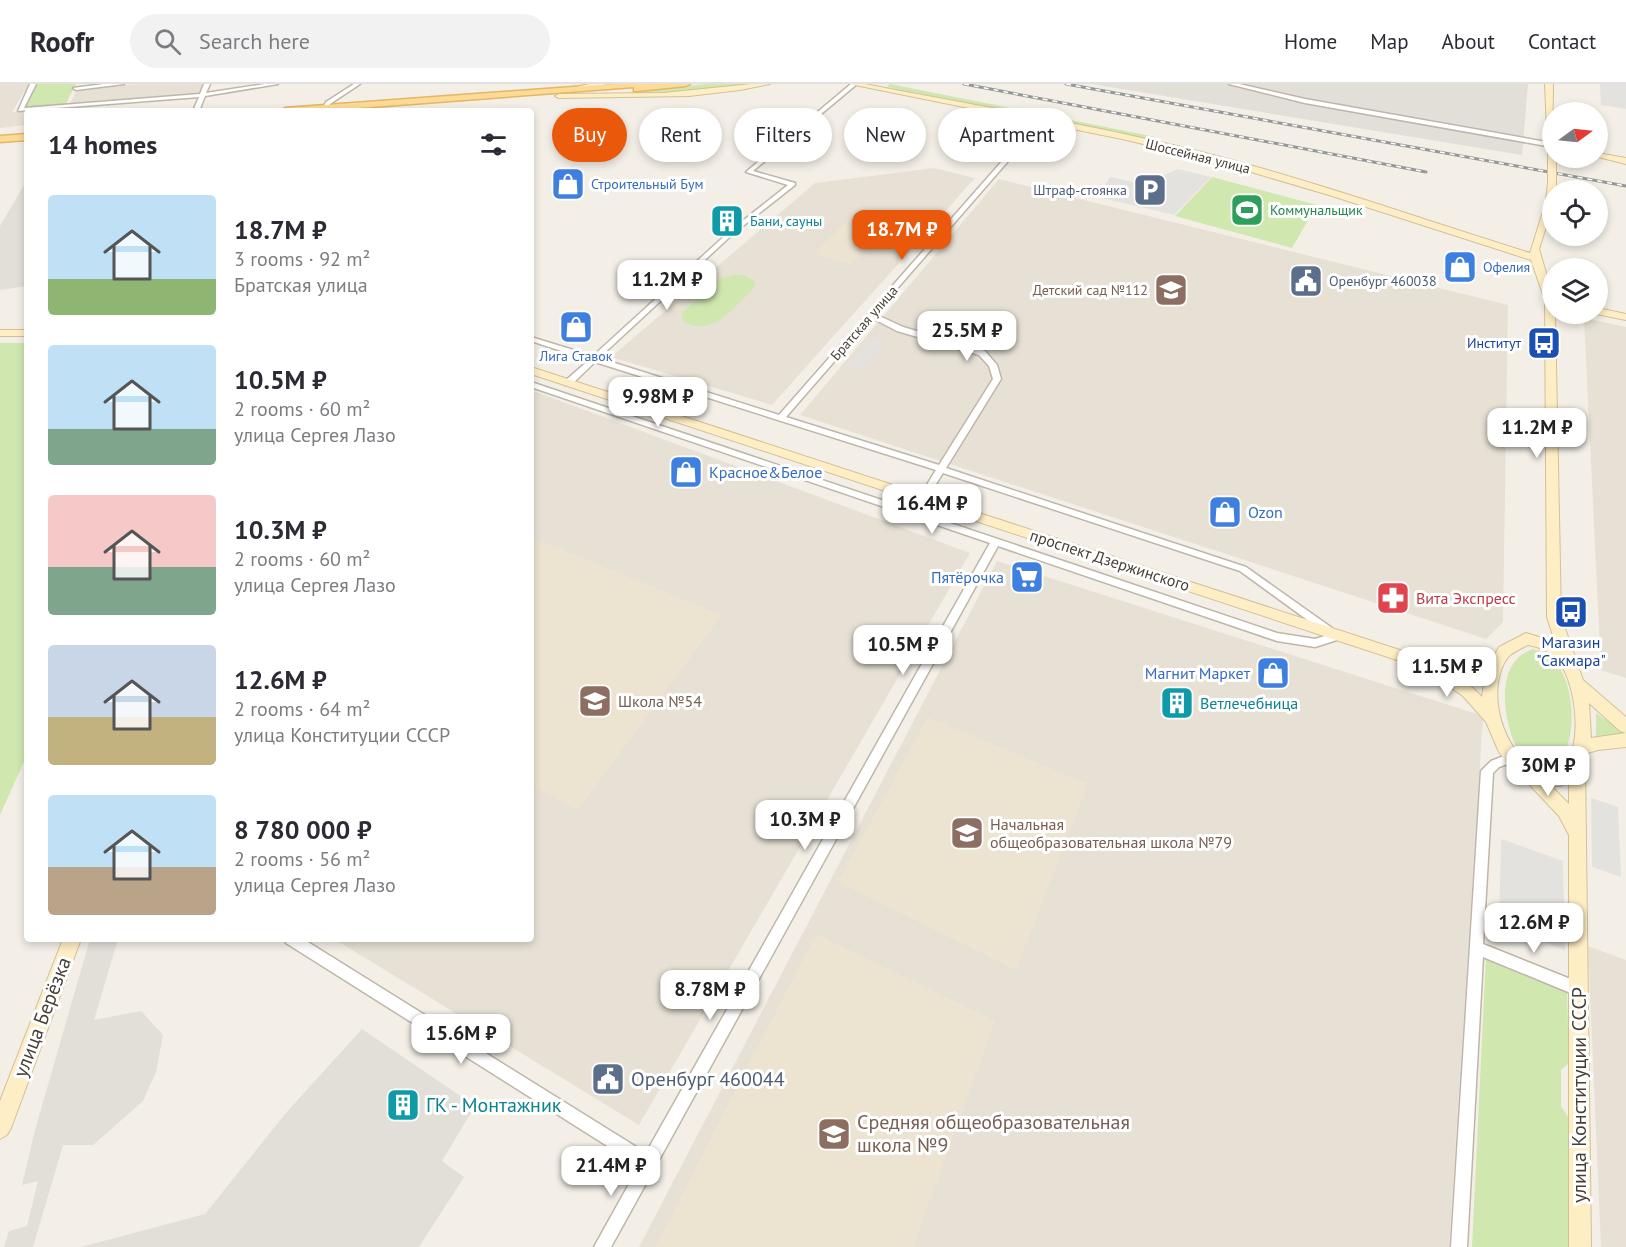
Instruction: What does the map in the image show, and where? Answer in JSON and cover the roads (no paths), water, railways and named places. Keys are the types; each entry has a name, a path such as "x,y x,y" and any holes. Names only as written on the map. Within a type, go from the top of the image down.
{"main road":[{"path":"558,94 605,84"},
{"path":"629,89 647,84"},
{"path":"324,108 403,108 686,84"},
{"path":"629,89 732,89 766,84"},
{"name":"Шоссейная улица","path":"854,84 979,108"},
{"path":"1549,84 1550,102"},
{"name":"Шоссейная улица","path":"1076,128 1242,166 1535,258"},
{"path":"0,141 24,139"},
{"path":"1608,157 1626,161"},
{"path":"1542,277 1535,258 1535,243 1550,202 1552,168"},
{"path":"1608,313 1626,317"},
{"path":"1551,324 1554,617 1578,685 1584,718 1579,755 1571,773 1559,780 1539,778 1516,763 1499,736 1492,717 1489,696 1492,674 1498,661 1514,644 1543,631 1554,617"},
{"path":"0,333 24,333"},
{"name":"проспект Дзержинского","path":"534,371 1415,661 1452,668 1481,666 1498,661"},
{"path":"1526,639 1550,646 1570,667"},
{"name":"проспект Дзержинского","path":"1415,661 1446,676 1473,697 1492,717"},
{"path":"1578,685 1626,726"},
{"path":"1579,755 1597,743 1626,740"},
{"name":"улица Конституции СССР","path":"1579,755 1576,835 1580,1247"},
{"name":"улица Конституции СССР","path":"1516,763 1564,811 1576,835"},
{"name":"улица Берёзка","path":"0,1128 71,942"}],"street":[{"path":"24,110 20,110 33,84"},
{"path":"65,107 77,86 121,84"},
{"path":"197,108 207,84"},
{"path":"50,108 202,95 275,84"},
{"path":"324,108 357,84"},
{"path":"568,383 732,232 793,184 748,172 854,84"},
{"path":"1232,84 1305,102 1542,144"},
{"name":"Братская улица","path":"781,418 1004,162"},
{"path":"871,315 900,329 982,353 993,364 997,379 922,499"},
{"path":"534,340 941,469 1243,569 1336,636"},
{"path":"534,385 1277,637 1315,643 1336,636"},
{"path":"784,470 794,457"},
{"path":"603,1247 995,543"},
{"path":"1459,1247 1487,771 1495,764 1516,763"},
{"path":"296,942 649,1163"},
{"path":"1478,948 1578,989"}],"railway":[{"path":"964,84 1426,172"},
{"path":"1066,84 1626,186"}],"place":[{"name":"Строительный Бум","path":"568,184"},
{"name":"Штраф-стоянка","path":"1150,190"},
{"name":"Коммунальщик","path":"1247,210"},
{"name":"Бани, сауны","path":"727,221"},
{"name":"Офелия","path":"1460,267"},
{"name":"Оренбург 460038","path":"1306,281"},
{"name":"Детский сад №112","path":"1171,290"},
{"name":"Лига Ставок","path":"576,327"},
{"name":"Институт","path":"1544,343"},
{"name":"Красное&Белое","path":"686,472"},
{"name":"Ozon","path":"1225,512"},
{"name":"Пятёрочка","path":"1027,577"},
{"name":"Вита Экспресс","path":"1393,598"},
{"name":"Магазин \"Сакмара\"","path":"1571,612"},
{"name":"Магнит Маркет","path":"1273,673"},
{"name":"Школа №54","path":"595,701"},
{"name":"Ветлечебница","path":"1177,703"},
{"name":"Начальная общеобразовательная школа №79","path":"967,833"},
{"name":"Оренбург 460044","path":"608,1079"},
{"name":"ГК - Монтажник","path":"403,1105"},
{"name":"Средняя общеобразовательная школа №9","path":"834,1134"}]}
